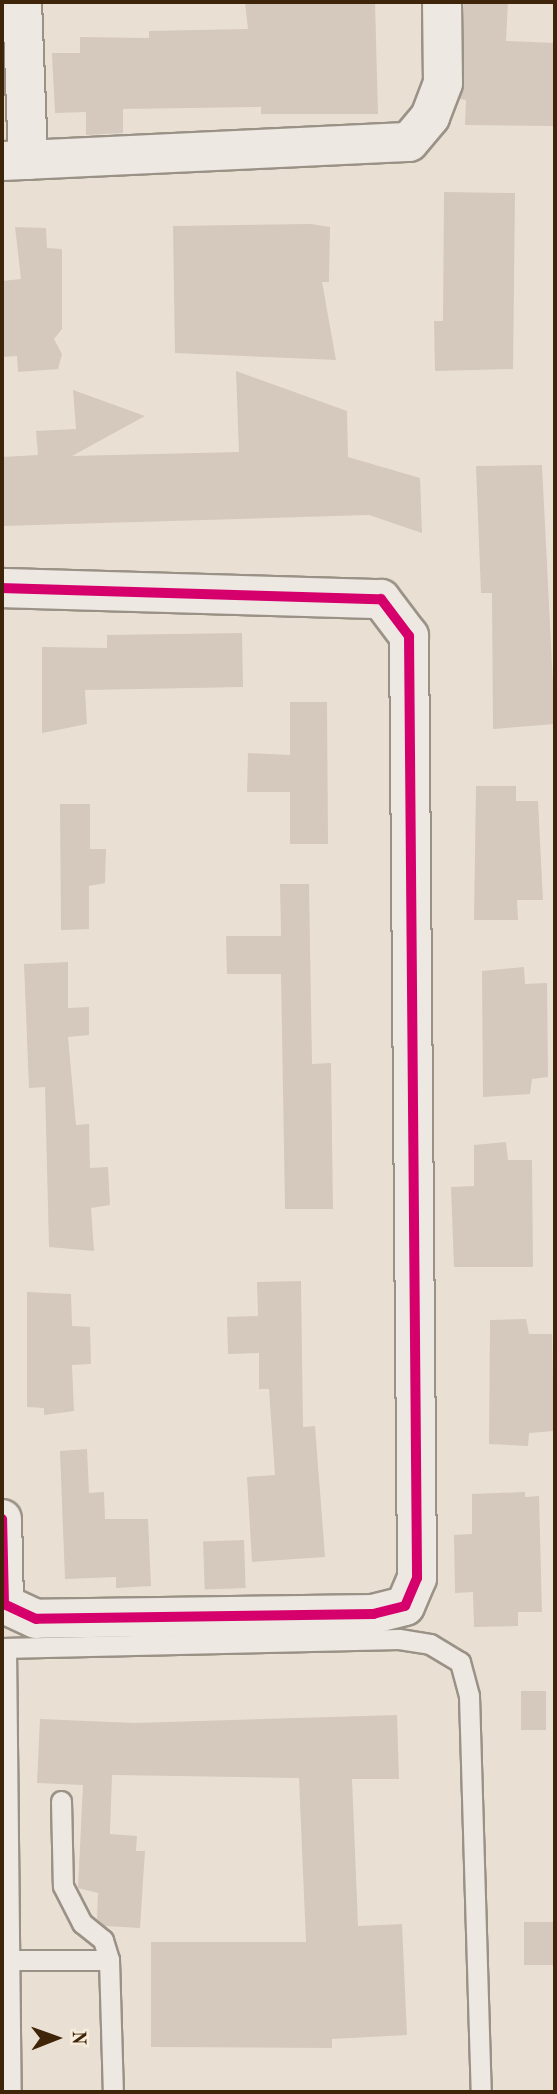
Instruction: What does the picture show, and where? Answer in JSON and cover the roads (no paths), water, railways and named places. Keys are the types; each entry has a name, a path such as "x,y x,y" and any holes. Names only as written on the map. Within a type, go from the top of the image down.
{"street":[{"path":"22,2 15,161 409,142 430,117 443,83 442,2"},
{"path":"2,588 381,599 409,636 417,1578 405,1606 374,1614 36,1619 4,1604 2,1519"}],"lane":[{"path":"11,2092 6,2061 10,1960 4,1648 399,1639 430,1644 460,1662 468,1696 481,2092"},
{"path":"61,1801 63,1886 82,1923 103,1940 109,1960 113,2092"},
{"path":"10,1960 109,1960"}]}
